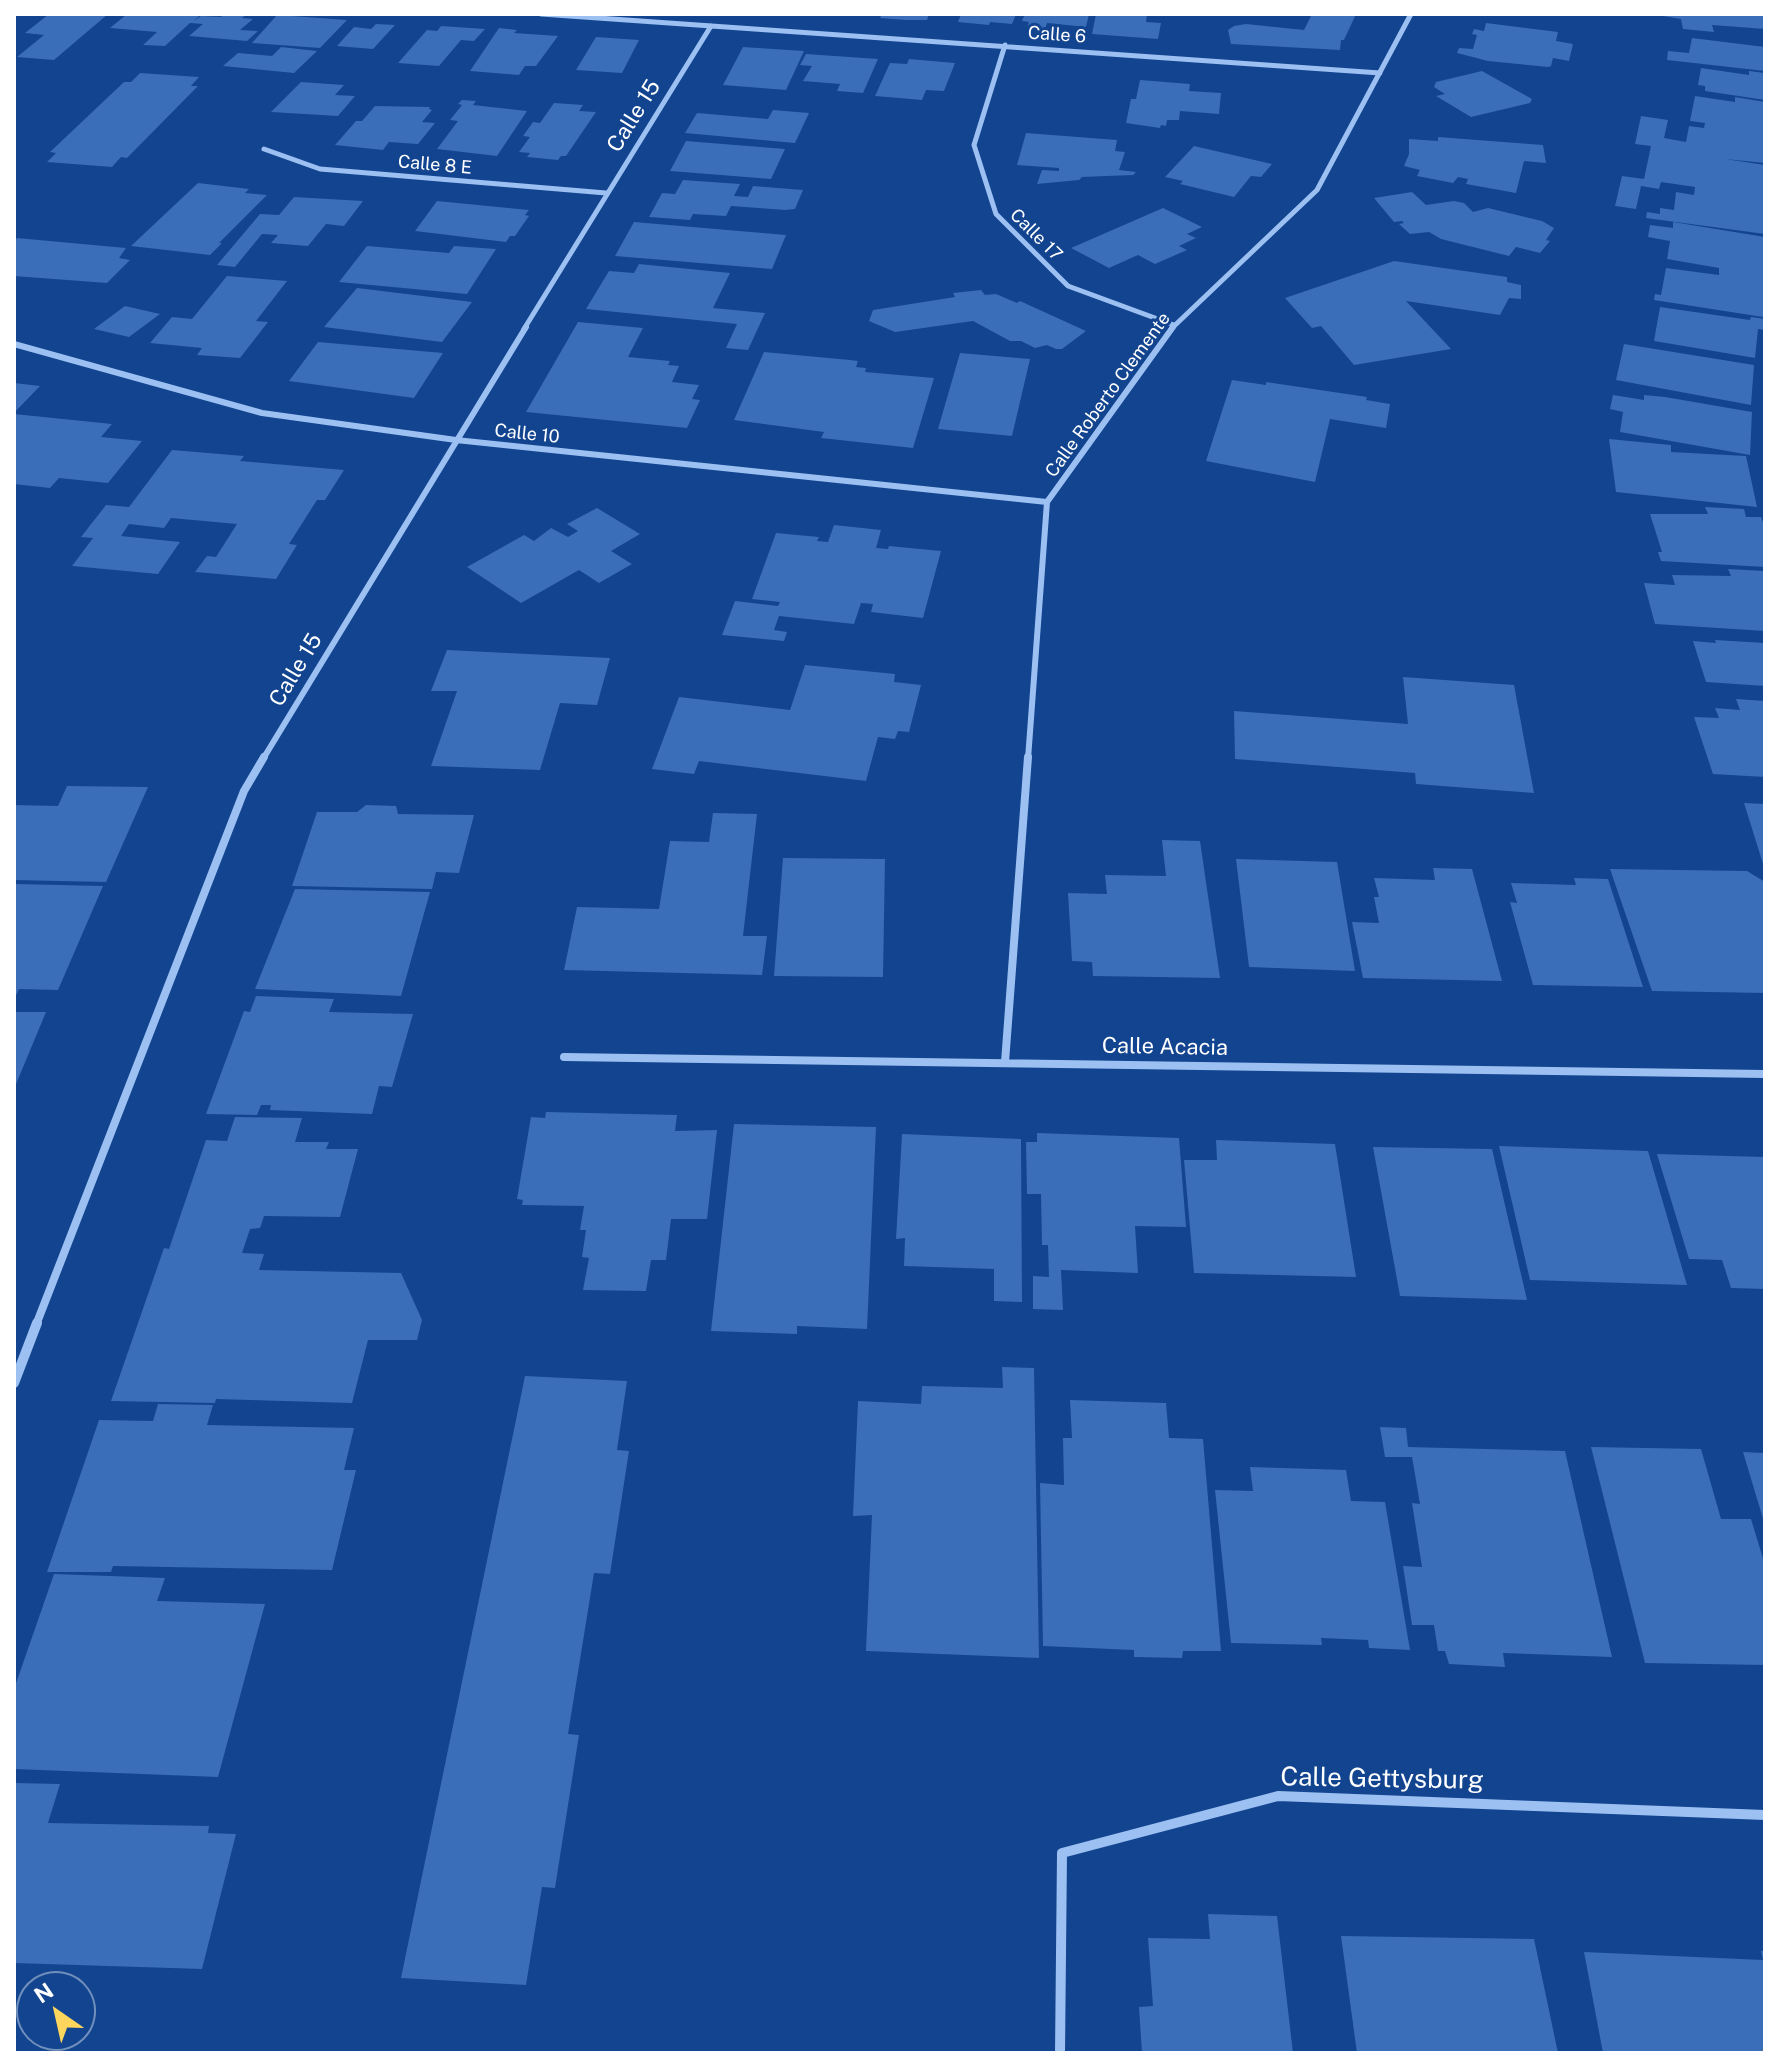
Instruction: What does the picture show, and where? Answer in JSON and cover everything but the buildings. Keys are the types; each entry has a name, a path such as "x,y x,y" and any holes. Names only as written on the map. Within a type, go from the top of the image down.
{"street":[{"name":"Calle 6","path":"541,14 1380,73"},
{"name":"Calle Roberto Clemente","path":"1005,1062 1047,502 1174,325 1317,190 1411,14"},
{"name":"Calle 15","path":"14,1383 244,791 606,193 711,26"},
{"name":"Calle 17","path":"1005,45 974,145 996,214 1068,286 1174,325"},
{"name":"Calle 8 E","path":"264,149 320,169 606,193"},
{"name":"Calle 10","path":"14,344 262,413 456,440 1047,502"},
{"name":"Calle Acacia","path":"564,1057 1765,1074"},
{"name":"Calle Gettysburg","path":"1060,2053 1062,1853 1278,1796 1765,1815"}]}
